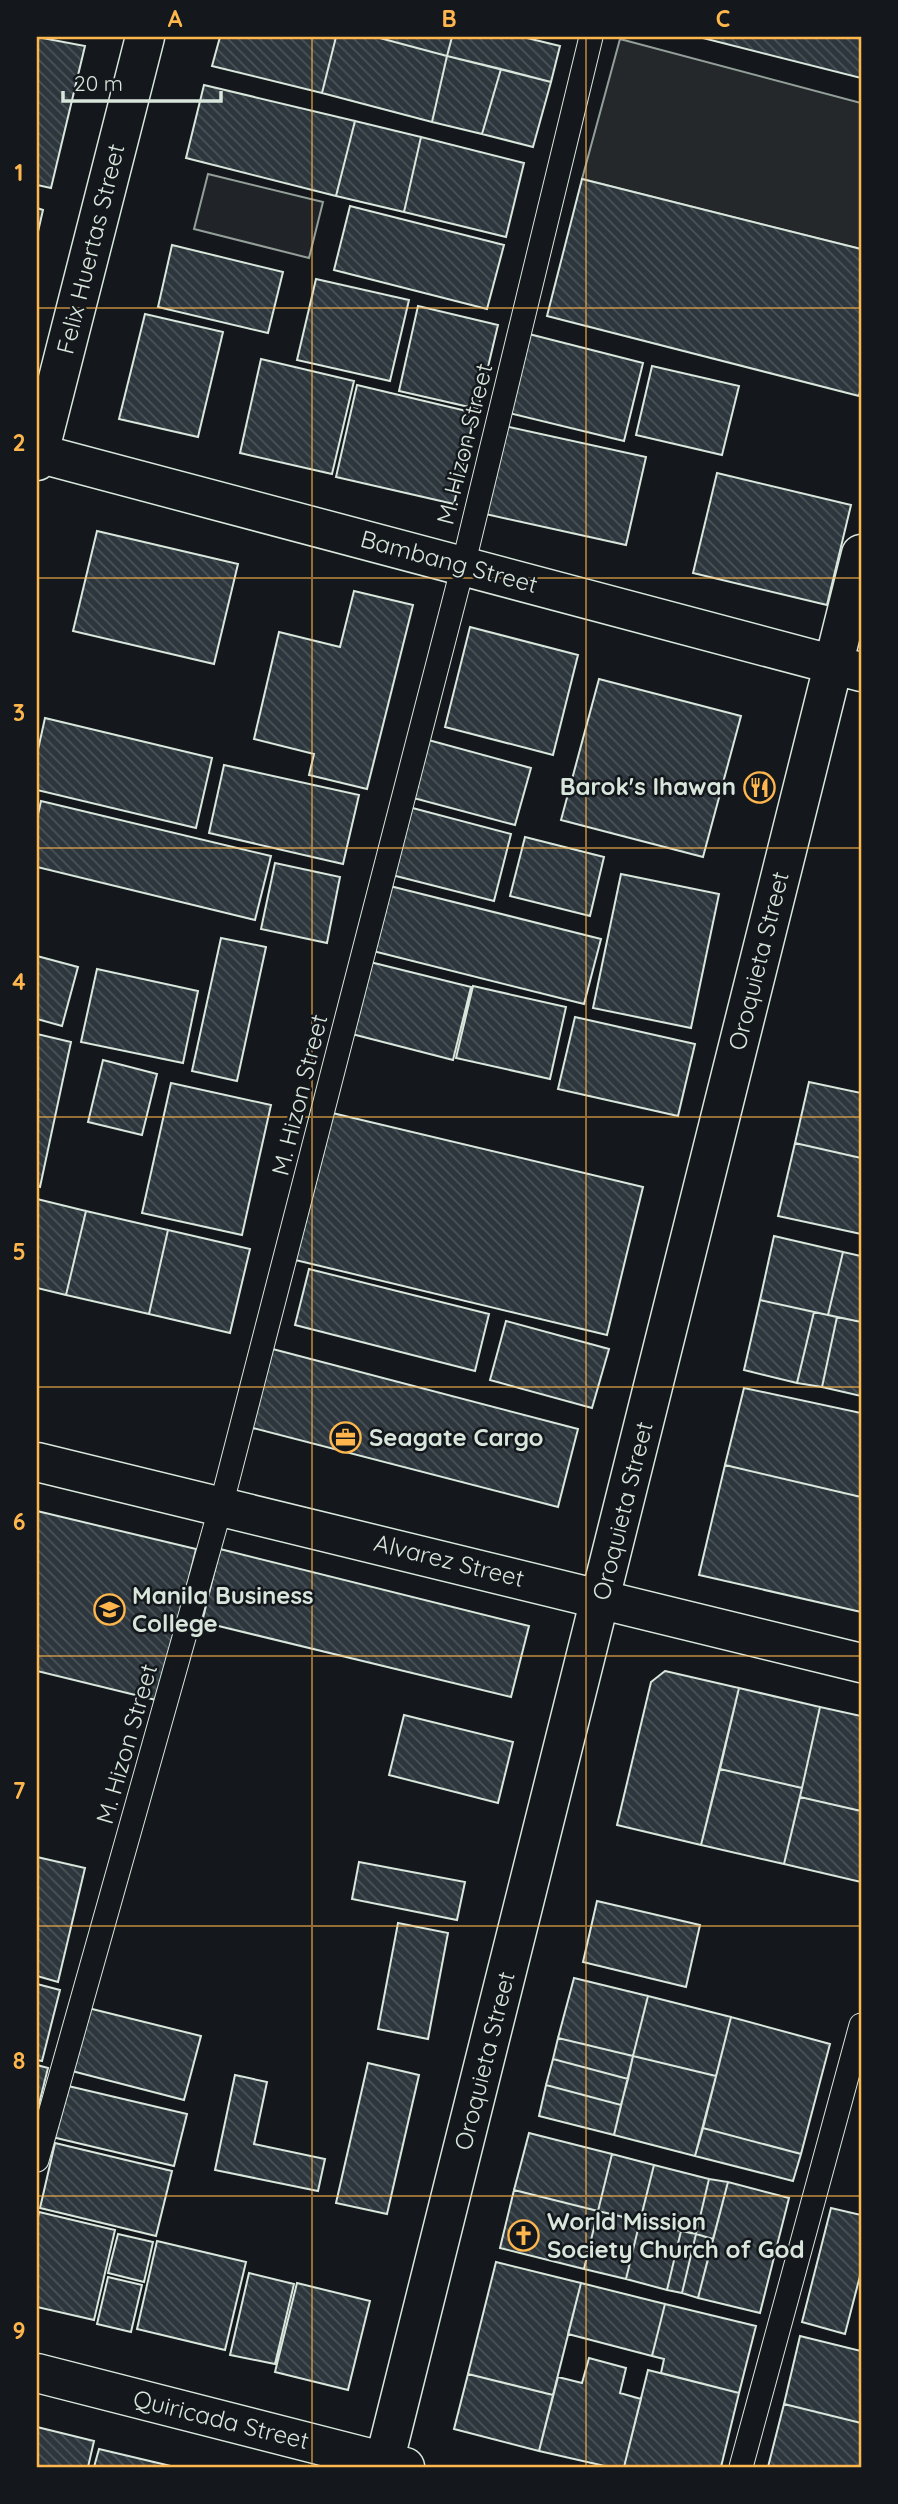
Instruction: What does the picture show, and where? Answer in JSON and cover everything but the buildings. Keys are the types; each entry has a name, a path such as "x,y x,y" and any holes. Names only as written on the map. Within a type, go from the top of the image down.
{"street":[{"name":"Felix Huertas Street","path":"37,456 145,37"},
{"name":"Bambang Street","path":"37,456 847,668"},
{"name":"Oroquieta Street","path":"390,2466 602,1598 847,668 861,554"},
{"name":"Alvarez Street","path":"37,1462 861,1662"},
{"name":"Quiricada Street","path":"37,2374 390,2466"}],"lane":[{"name":"M. Hizon Street","path":"37,2160 221,1506 463,566 592,37"},
{"path":"741,2467 861,2025"}],"shaded area":[{"path":"620,39 861,103 861,249 582,179"},
{"path":"208,174 323,202 309,258 194,229"}],"place":[{"name":"Barok's Ihawan","path":"759,787"},
{"name":"Seagate Cargo","path":"346,1438"},
{"name":"Manila Business College","path":"109,1610"},
{"name":"World Mission Society Church of God","path":"524,2236"}]}
